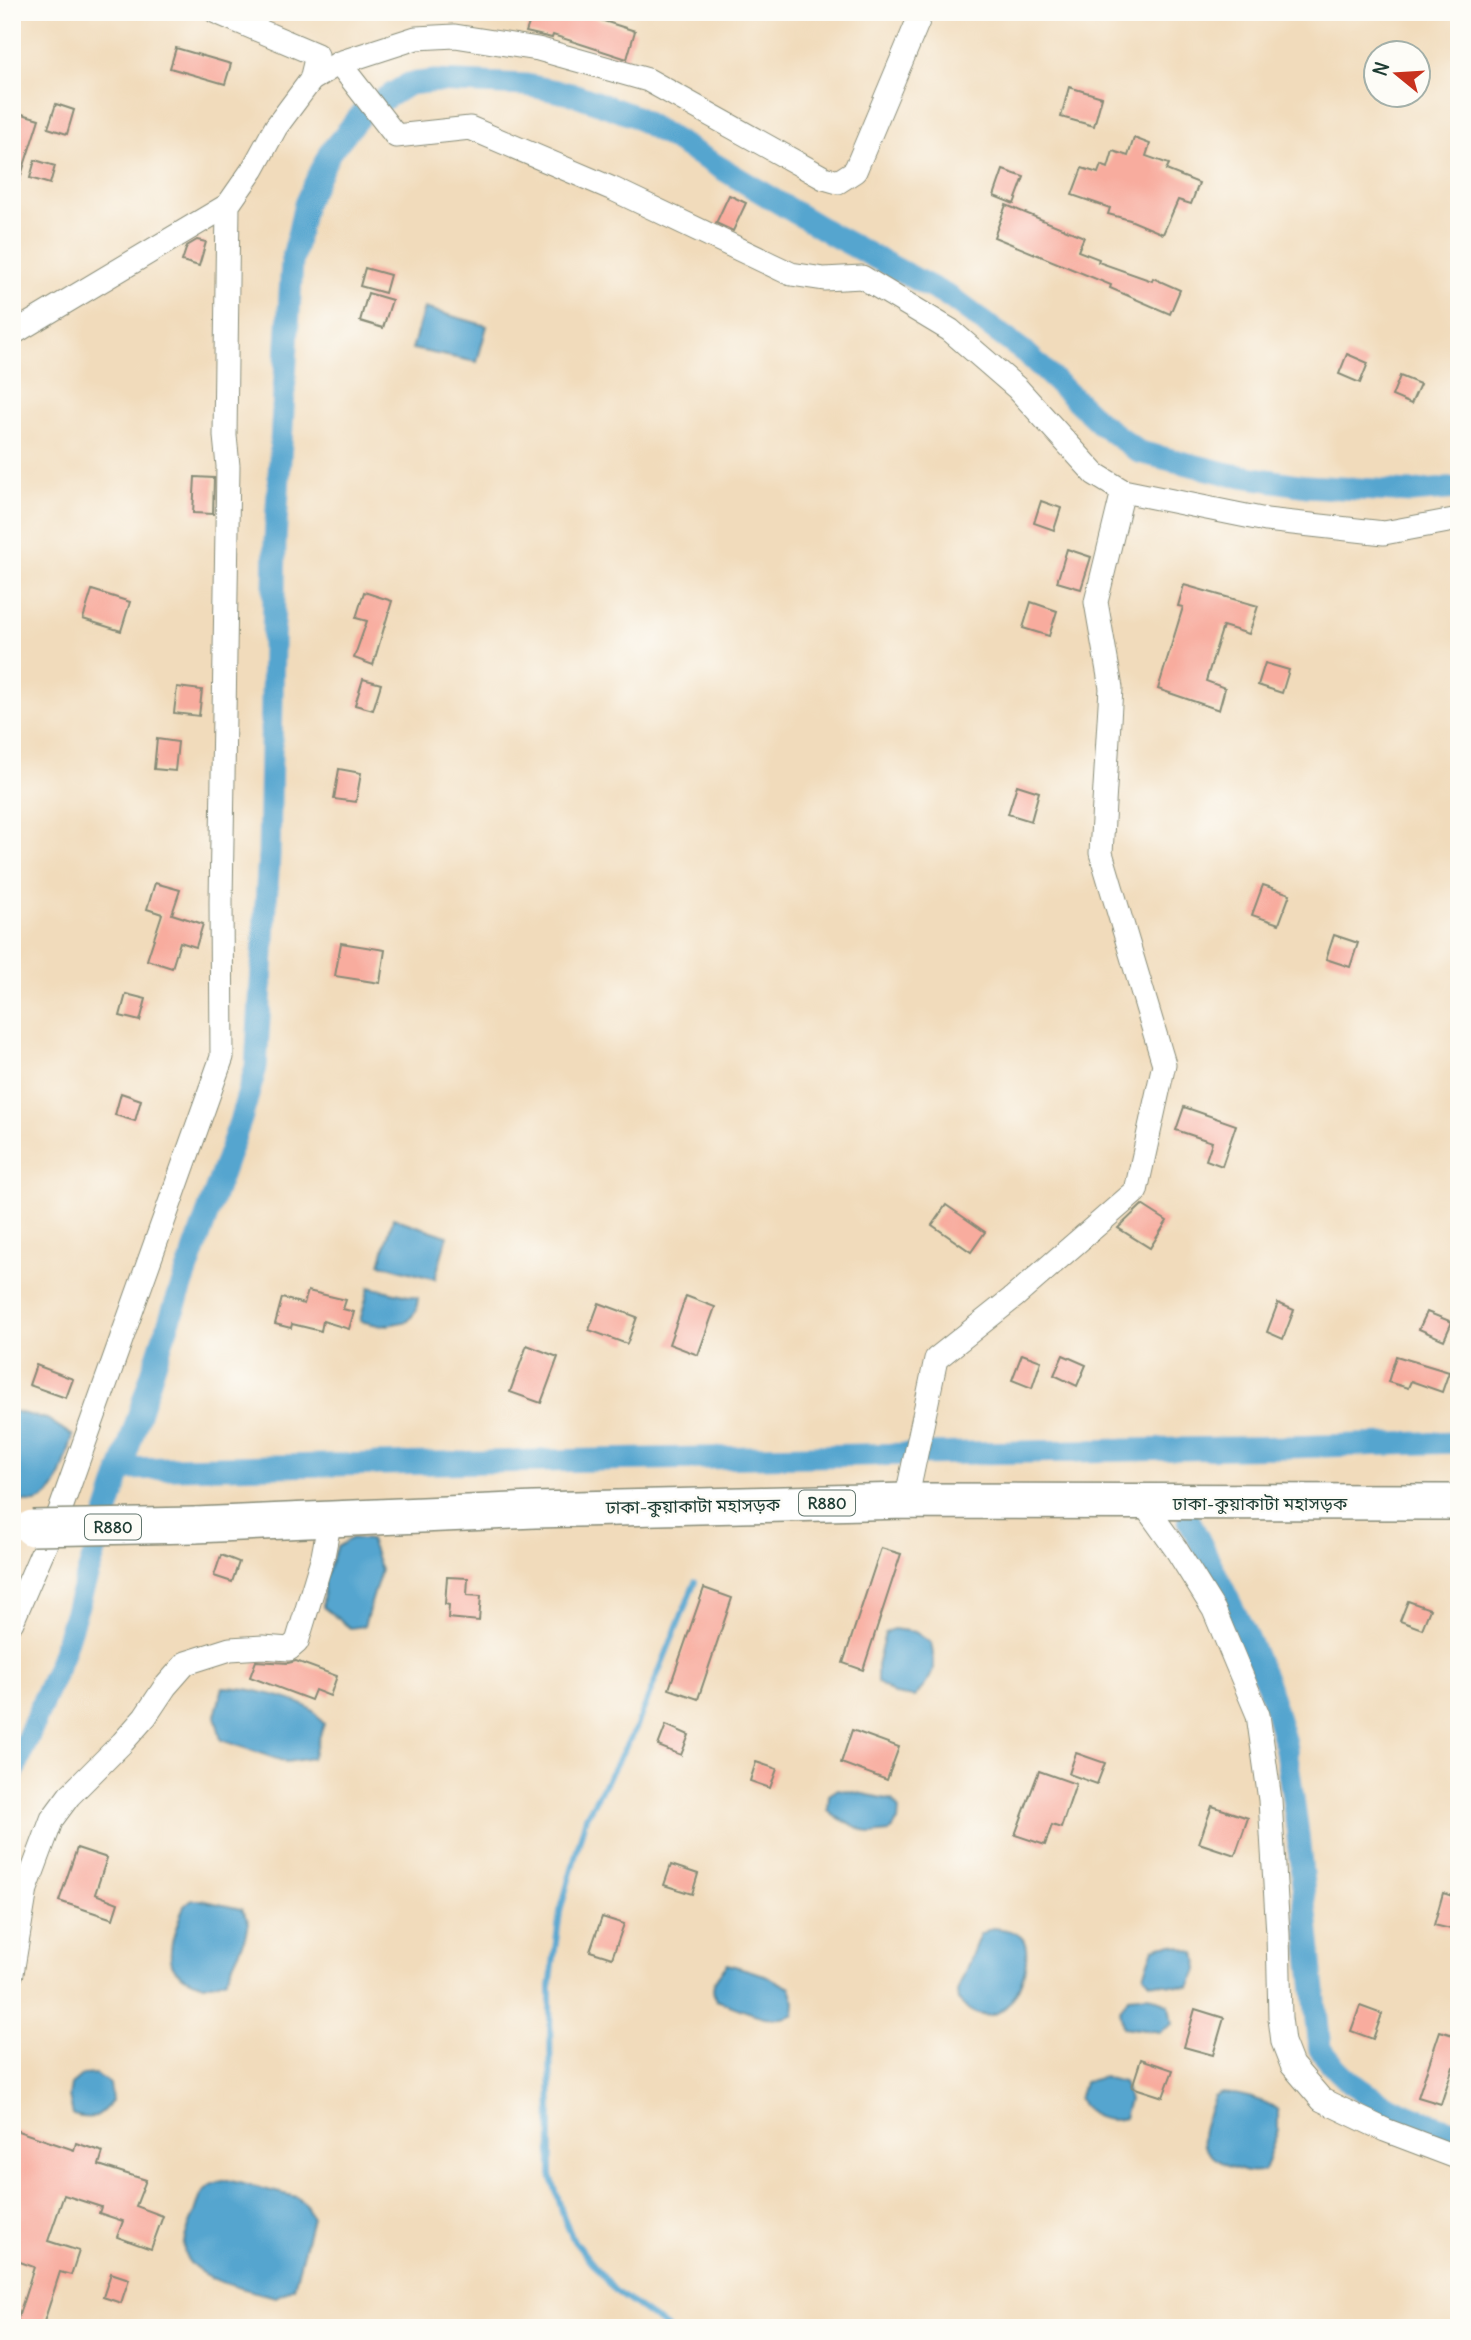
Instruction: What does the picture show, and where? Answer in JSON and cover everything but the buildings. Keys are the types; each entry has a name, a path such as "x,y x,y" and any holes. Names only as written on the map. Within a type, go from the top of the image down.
{"main road":[{"name":"ঢাকা-কুয়াকাটা মহাসড়ক","path":"22,1529 195,1525 534,1510 906,1501 1459,1502"}],"street":[{"path":"216,12 317,55 311,80"},
{"path":"12,334 228,205 253,169 276,127 311,80 339,63 416,37 455,36 538,49 648,80 824,178 838,182 855,171 921,14"},
{"path":"339,63 397,136 470,128 613,189 791,274 824,279 862,277 950,330 1017,388 1095,474 1123,491 1266,520 1384,533 1459,519"},
{"path":"12,1622 60,1511 222,1057 228,205"},
{"path":"906,1501 936,1359 1014,1297 1136,1191 1145,1153 1164,1064 1101,853 1111,688 1096,602 1123,491"},
{"path":"1143,1503 1214,1610 1258,1715 1270,1800 1280,2018 1283,2042 1292,2065 1322,2100 1385,2130 1459,2158"},
{"path":"12,1973 26,1889 52,1819 145,1717 165,1687 186,1664 230,1649 289,1649 297,1642 323,1556 330,1519"}],"water":[{"path":"424,308 487,326 477,362 412,349"},
{"path":"393,1218 447,1236 435,1279 380,1264"},
{"path":"369,1287 418,1298 416,1311 408,1321 382,1326 360,1321"},
{"path":"12,1411 47,1419 73,1436 56,1484 44,1499 35,1502 12,1499"},
{"path":"352,1538 370,1540 381,1570 364,1626 350,1628 323,1607 324,1582 337,1547"},
{"path":"893,1629 915,1632 931,1643 934,1660 932,1673 926,1685 914,1697 894,1694 877,1682 877,1666 885,1633"},
{"path":"223,1687 270,1694 313,1711 324,1724 312,1758 286,1762 221,1740 215,1716"},
{"path":"838,1789 892,1800 899,1809 898,1821 889,1832 871,1834 834,1816 828,1810 829,1795"},
{"path":"193,1900 241,1909 249,1922 246,1937 226,1979 214,1984 192,1981 172,1965 171,1946 175,1932 184,1905"},
{"path":"992,1928 1004,1929 1022,1938 1026,1948 1026,1963 1014,1996 1004,2008 991,2015 975,2013 958,2000 957,1992 980,1934"},
{"path":"1174,1945 1196,1953 1197,1970 1189,1987 1150,1982 1144,1975 1154,1948"},
{"path":"728,1964 765,1975 790,1988 795,2002 794,2014 786,2017 766,2017 716,2000 714,1985"},
{"path":"1149,1995 1169,2005 1172,2024 1160,2032 1123,2027 1120,2010 1128,1997"},
{"path":"96,2074 110,2084 112,2101 95,2116 86,2118 73,2115 69,2097 71,2085 83,2075"},
{"path":"1103,2077 1123,2082 1129,2100 1124,2118 1110,2120 1098,2117 1079,2099 1084,2082"},
{"path":"1222,2093 1252,2098 1278,2110 1278,2130 1264,2171 1246,2172 1227,2165 1207,2151 1203,2144 1203,2128 1214,2097"},
{"path":"227,2180 296,2197 306,2205 312,2218 294,2287 276,2297 218,2281 193,2266 185,2255 186,2235 202,2194 214,2184"}],"waterway":[{"path":"12,1776 61,1658 162,1342 241,1119 256,1067 269,855 275,541 292,262 305,204 330,152 365,110 409,84 435,81 526,85 576,95 634,116 831,234 951,298 1027,354 1101,424 1139,452 1229,474 1306,486 1411,492 1459,488"},
{"path":"121,1469 1459,1442"},
{"path":"1189,1520 1268,1686 1285,1743 1297,1826 1320,2049 1349,2081 1365,2093 1400,2111 1459,2134"},
{"path":"667,2328 614,2290 574,2241 565,2221 551,2175 550,1987 560,1912 586,1817 636,1728 695,1582"}]}
